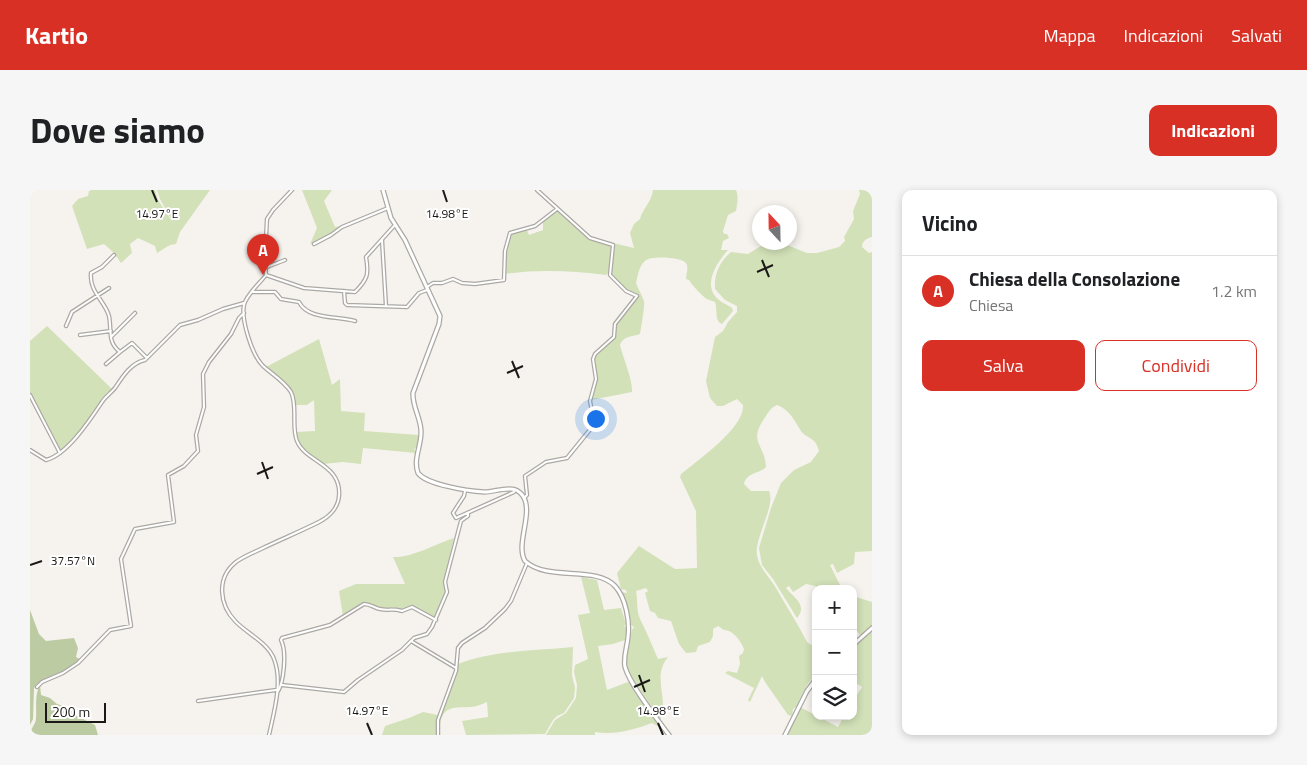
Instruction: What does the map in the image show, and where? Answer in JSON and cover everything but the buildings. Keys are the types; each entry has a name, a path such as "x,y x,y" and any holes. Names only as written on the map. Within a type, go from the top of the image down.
{"main road":[{"path":"384,190 388,208 395,225 428,288 440,319 413,393 413,402 421,432 416,467 420,476 425,480 482,492 510,489 520,493 526,504 522,555 527,563 539,570 608,581 617,589 623,602 628,622 628,639 624,656 626,672 667,734"},
{"path":"857,641 872,628"},
{"path":"785,735 806,691 812,684"}],"street":[{"path":"30,450 46,460 60,453 84,428 102,401 114,390 126,372 147,358 180,325 198,320 223,308 244,303 266,275 265,260 268,219 273,210 292,190"},
{"path":"524,498 526,495 526,476 546,462 567,458 593,426 590,401 596,379 593,359 614,337 616,324 637,297 635,294 626,291 610,275 613,245 590,238 537,190"},
{"path":"314,244 331,236 342,227 388,208"},
{"path":"344,291 345,303 347,305 407,307 418,293 433,283 442,283 453,279 462,283 475,284 504,280 505,250 510,233 535,226 557,209"},
{"path":"266,275 304,288 355,292 366,279 368,267 366,257 395,225"},
{"path":"382,240 386,306"},
{"path":"114,254 102,266 90,273 90,279 96,296 108,316 112,344 120,352"},
{"path":"266,268 285,260"},
{"path":"66,326 72,312 110,288"},
{"path":"253,292 275,292 281,299 299,302 305,310 318,315 355,321"},
{"path":"244,303 246,330 258,361 286,386 292,395 297,442 300,447 332,473 339,489 338,503 328,517 240,559 228,570 222,586 222,598 230,614 272,655 277,672 276,695 270,735"},
{"path":"111,338 135,313"},
{"path":"36,687 42,682 78,664 110,630 131,626 122,558 135,528 174,522 168,475 184,466 198,451 196,433 204,407 203,374 208,362 230,334 238,318 244,313"},
{"path":"80,335 111,332"},
{"path":"106,364 131,343 147,358"},
{"path":"30,395 60,453"},
{"path":"520,493 526,487"},
{"path":"465,489 464,496 453,514 455,517 459,518 514,492"},
{"path":"282,685 344,692 348,687 396,655 414,638 426,634 436,620 447,592 445,582 461,521 468,516 468,513"},
{"path":"438,735 438,720 456,668 459,645 485,628 505,609 511,601 527,563"},
{"path":"276,695 282,685 284,649 282,638 330,625 364,604 369,604 381,610 393,608 402,611 412,607 436,620"},
{"path":"410,642 456,668"},
{"path":"198,701 276,690"}],"green space":[{"path":"155,190 158,200 174,224 157,190 210,190 180,232 176,244 170,245 157,253 155,246 138,238 130,244 132,253 121,263 104,244 87,249 72,206 78,199 88,196 89,191"},
{"path":"302,190 332,190 324,201 335,227 340,226 331,235 310,244 317,228"},
{"path":"653,190 736,190 738,198 736,211 728,215 723,231 729,238 723,241 721,250 728,250 714,272 711,284 715,296 732,308 733,311 722,324 720,323 717,318 715,302 705,298 686,279 686,263 673,258 659,257 648,259 640,268 636,283 644,301 640,334 624,339 620,345 632,392 591,400 596,379 595,357 613,338 616,325 638,296 634,292 626,291 610,275 615,246 613,243 634,248 630,233 634,224 640,219"},
{"path":"859,190 872,190 872,237 865,240 862,247 869,253 872,252 872,551 855,552 854,564 837,573 833,564 830,565 840,585 806,584 793,592 789,586 786,588 799,602 801,609 797,618 762,565 759,548 781,483 794,470 811,462 819,451 813,440 801,431 794,419 781,407 775,406 769,411 757,433 757,439 766,467 748,477 744,484 751,491 769,491 770,505 757,548 758,560 807,642 812,645 812,679 793,709 792,716 788,715 762,676 750,702 748,700 754,688 725,673 728,671 737,673 740,664 739,656 743,653 744,649 736,637 718,626 713,629 713,636 710,642 698,646 696,652 686,653 679,644 671,621 658,618 655,613 650,611 645,593 648,591 646,588 636,591 639,616 658,659 668,657 661,673 663,712 660,720 628,671 626,656 634,627 631,625 621,592 627,593 626,590 621,589 617,573 639,546 675,569 697,568 696,511 680,477 681,474 729,433 742,414 743,405 737,399 723,406 717,406 710,398 706,381 715,337 723,331 737,312 737,306 725,300 715,289 719,268 731,252 748,254 754,250 797,249 807,253 817,253 839,247 845,241 844,237 854,219 853,211 860,194"},
{"path":"557,210 589,238 612,245 608,273 606,275 543,271 505,274 505,252 511,234 527,230 529,235 543,230 543,222"},
{"path":"47,326 112,389 84,427 61,451 30,394 30,341"},
{"path":"319,339 332,385 340,379 341,411 365,413 364,431 419,435 418,447 414,449 416,453 363,448 361,464 343,462 323,464 303,447 297,438 296,432 315,431 314,400 307,405 295,405 289,388 266,367"},
{"path":"454,538 444,580 446,591 435,618 412,606 402,610 393,607 381,609 369,603 343,616 339,591 356,584 405,584 393,557 416,553"},
{"path":"581,577 597,580 604,610 621,608 626,624 624,626 627,628 625,640 598,646 607,690 628,682 632,684 664,732 663,734 659,727 652,723 624,731 610,733 595,732 595,735 546,735 555,720 566,713 576,698 575,665 588,659 578,615 590,613"},
{"path":"857,597 872,602 872,626 861,636 857,632"},
{"path":"30,610 39,634 46,641 74,638 78,648 76,657 80,659 66,670 37,684 34,688 33,719 30,725"},
{"path":"872,630 872,735 787,735 800,707 812,713 812,720 825,720 838,727 842,720 857,720 857,695 862,687 857,684 857,643"},
{"path":"573,647 572,675 575,688 574,698 564,713 553,720 545,734 466,735 462,721 488,717 487,702 475,706 450,709 444,714 438,726 458,664 485,656"},
{"path":"40,685 41,695 67,707 77,716 95,725 98,735 31,735 36,719 36,698"},
{"path":"423,712 438,715 436,735 382,735 385,726"}],"place":[{"name":"Chiesa della Consolazione","path":"263,275"}]}
